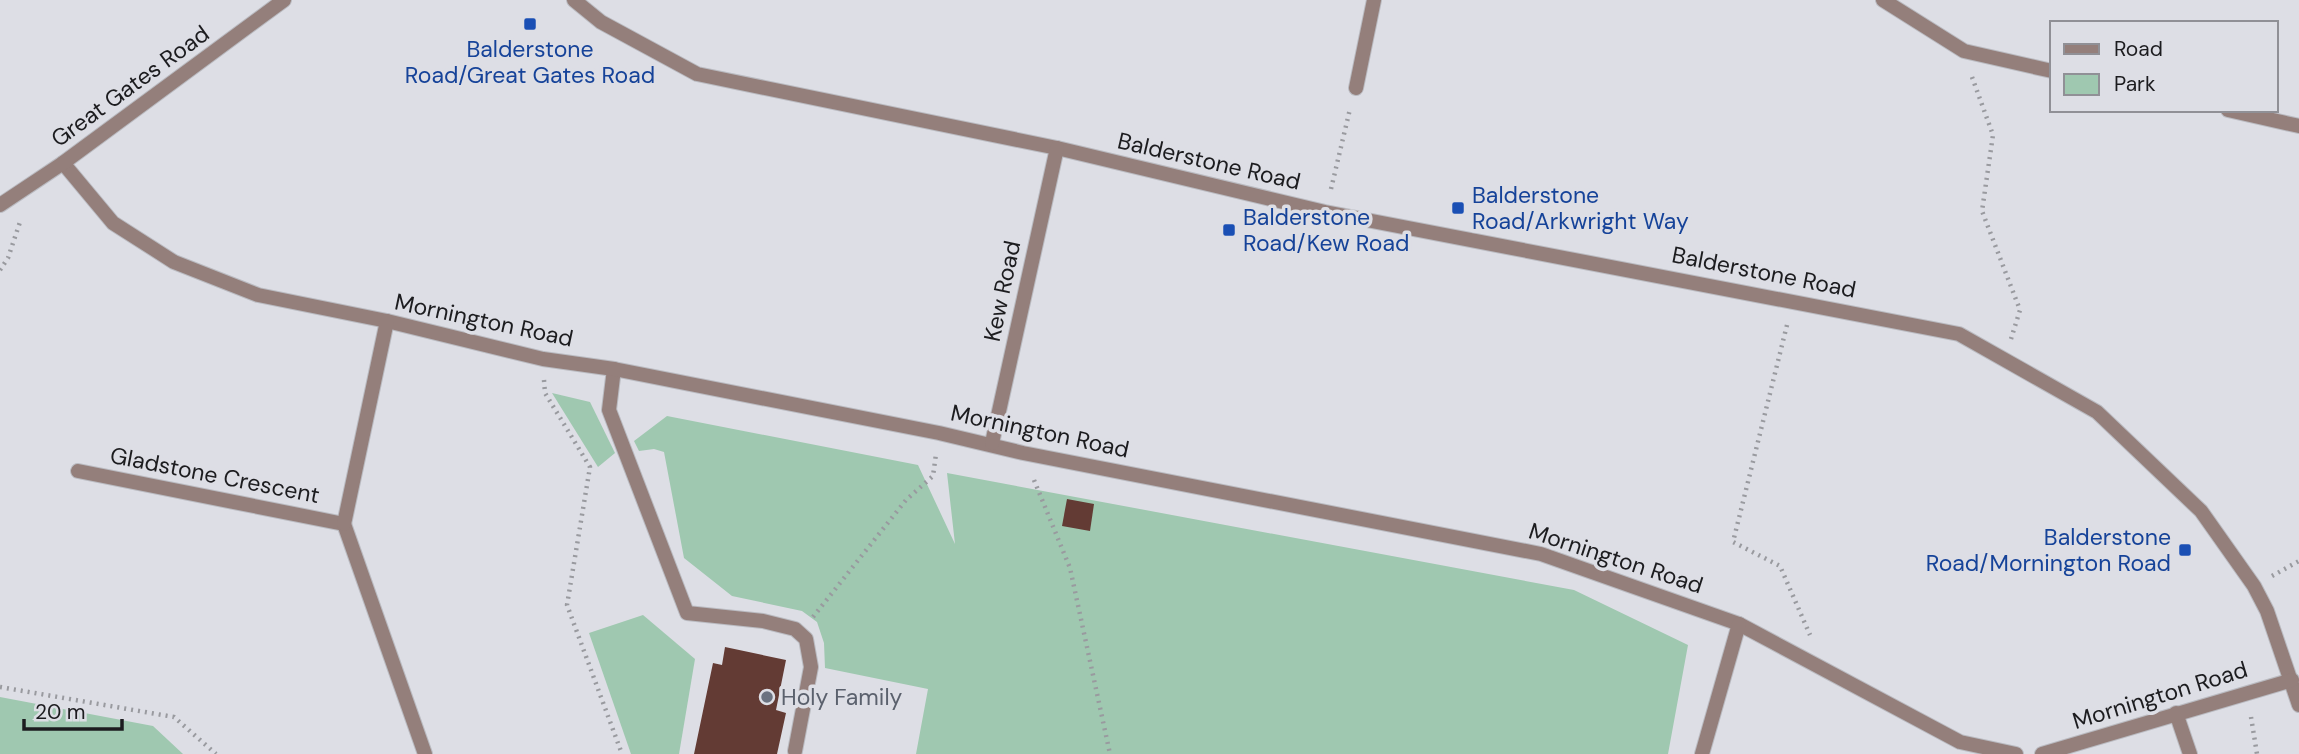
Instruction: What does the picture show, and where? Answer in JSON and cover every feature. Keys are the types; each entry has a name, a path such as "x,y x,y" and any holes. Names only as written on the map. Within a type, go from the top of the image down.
{"street":[{"name":"Great Gates Road","path":"0,205 63,163 284,0"},
{"name":"Balderstone Road","path":"574,0 601,22 697,74 1057,148 1325,212 1959,334 2097,412 2201,511 2254,586 2267,611 2299,705"},
{"path":"1356,88 1374,0"},
{"path":"1883,0 1964,51 2050,71"},
{"path":"2237,112 2299,126"},
{"name":"Kew Road","path":"992,443 1057,148"},
{"name":"Mornington Road","path":"63,163 113,223 174,262 258,295 387,321 542,359 614,369 992,443 1023,453 1541,554 1739,624 1960,742 2007,753"},
{"name":"Gladstone Crescent","path":"387,321 344,524 425,754"},
{"path":"614,369 609,410 687,613 763,621 794,629 806,639 811,667 794,751"},
{"name":"Gladstone Crescent","path":"78,471 344,524"},
{"path":"1702,754 1739,624"},
{"name":"Mornington Road","path":"2042,754 2292,680"},
{"path":"2176,713 2190,754"}],"path":[{"path":"1973,53 1972,80 1993,135 1982,211 2020,310 2005,360"},
{"path":"1325,212 1356,88"},
{"path":"0,270 8,258 32,184"},
{"path":"1793,300 1733,541 1780,566 1826,671"},
{"path":"542,359 545,393 590,467 567,605 622,754"},
{"path":"794,629 817,615 906,500 933,476 939,433"},
{"path":"1023,453 1070,568 1110,754"},
{"path":"0,687 174,716 216,754"},
{"path":"2246,693 2257,754"}],"green space":[{"path":"552,393 590,402 615,453 598,467"},
{"path":"667,416 918,465 955,544 947,473 1574,590 1688,645 1668,754 916,754 928,689 825,668 824,643 817,622 802,611 732,596 684,558 664,452 654,449 639,451 634,441"},
{"path":"643,615 695,659 679,754 631,754 589,633"},
{"path":"0,697 153,726 183,754 0,754"}],"building":[{"path":"1067,499 1094,504 1090,531 1062,526"},
{"path":"725,647 786,660 776,710 786,713 777,754 694,754 713,663 722,665"}],"place":[{"name":"Balderstone Road/Great Gates Road","path":"530,24"},
{"name":"Balderstone Road/Arkwright Way","path":"1458,208"},
{"name":"Balderstone Road/Kew Road","path":"1229,230"},
{"name":"Balderstone Road/Mornington Road","path":"2185,550"},
{"name":"Holy Family","path":"767,697"}]}
